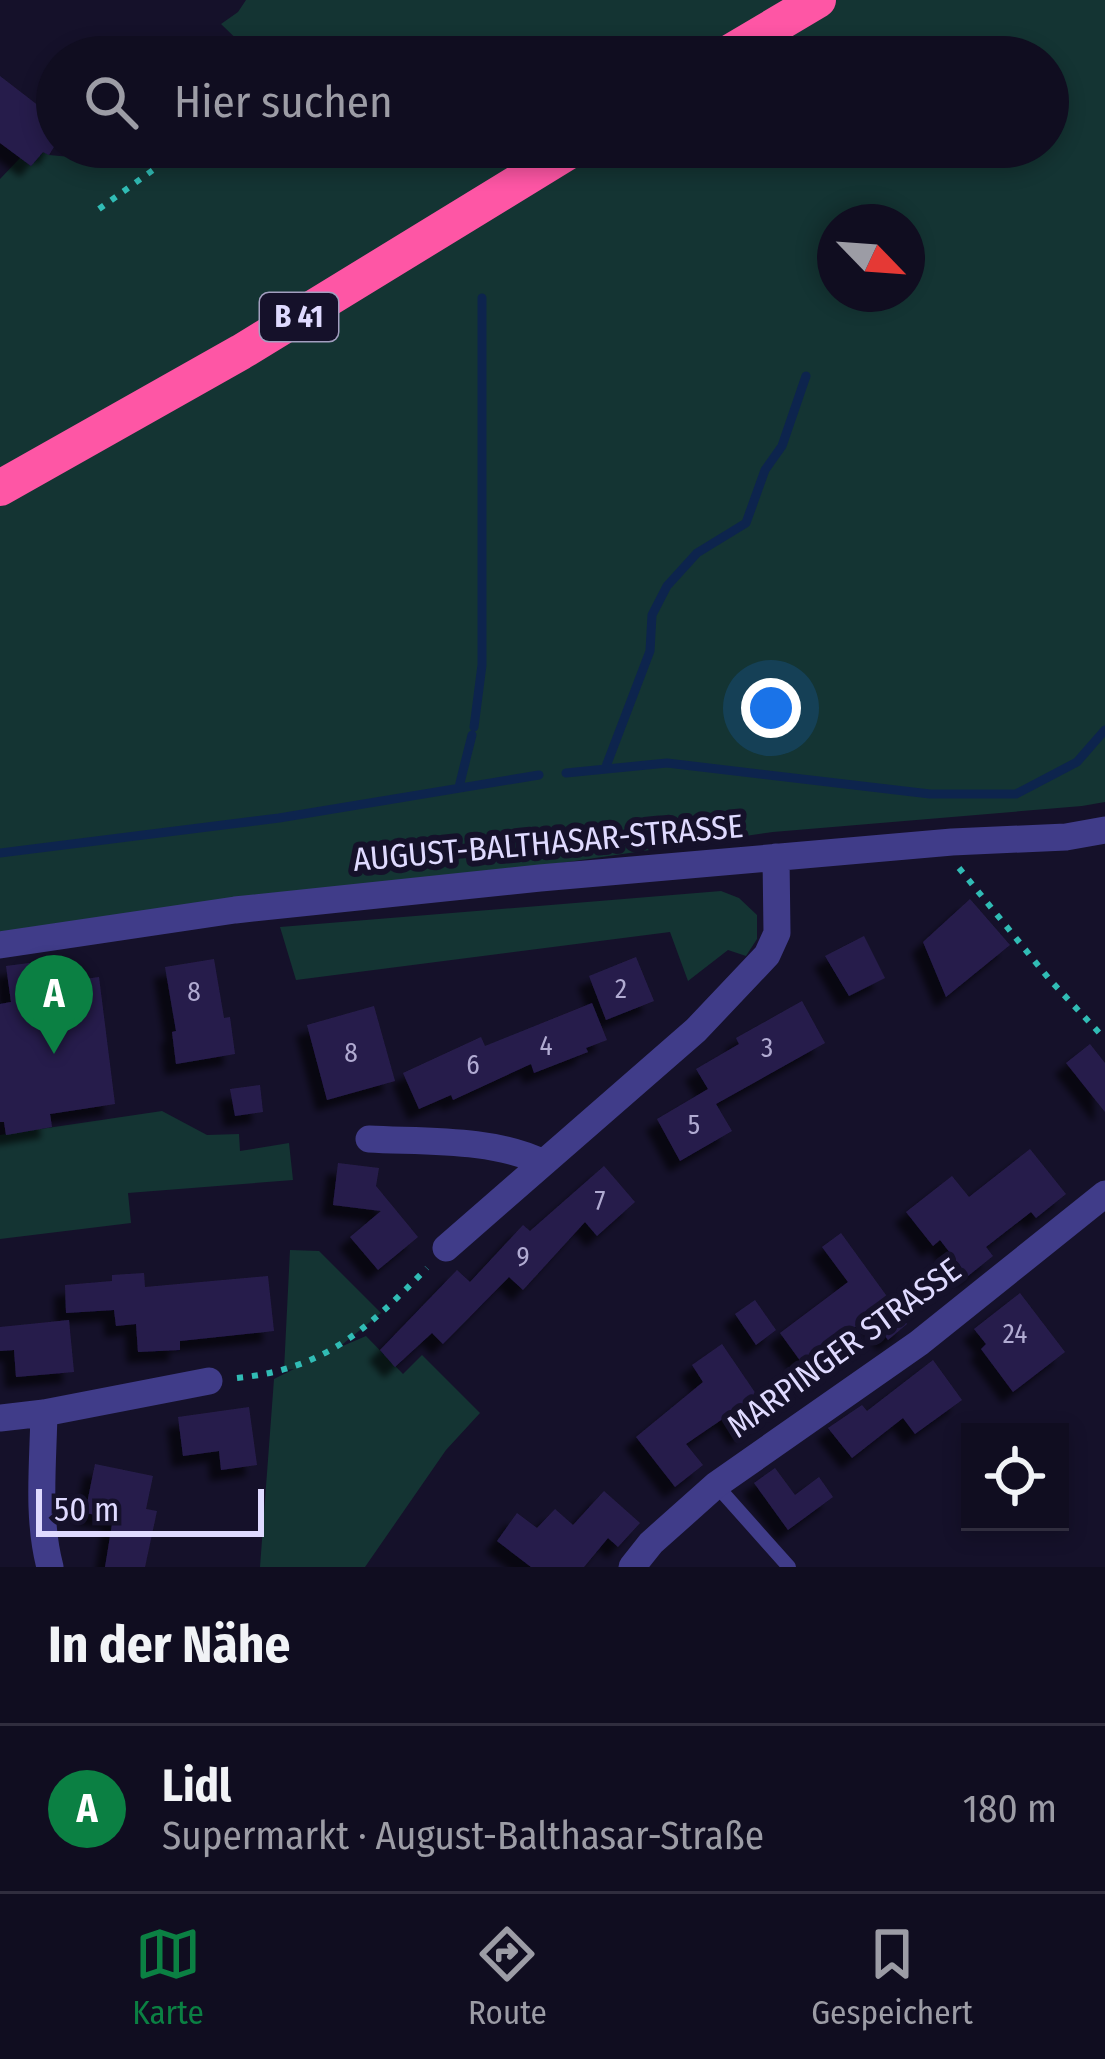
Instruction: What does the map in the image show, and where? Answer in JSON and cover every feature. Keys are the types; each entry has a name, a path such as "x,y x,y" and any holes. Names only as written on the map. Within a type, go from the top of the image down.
{"highway":[{"path":"757,36 818,0"},
{"name":"B 41","path":"6,484 242,352 542,168"}],"street":[{"name":"AUGUST-BALTHASAR-STRASSE","path":"0,945 235,910 1105,830"},
{"path":"446,1248 696,1030 767,955 776,933 776,857"},
{"path":"369,1139 509,1150 542,1163"},
{"name":"MARPINGER STRASSE","path":"632,1567 651,1543 716,1485 919,1343 1105,1194"},
{"path":"0,1418 44,1414 209,1381"},
{"path":"44,1414 42,1504 50,1567"}],"lane":[{"path":"716,1485 789,1567"}],"path":[{"path":"99,208 155,168"},
{"path":"952,842 960,869 1105,1039"},
{"path":"209,1381 305,1365 340,1346 381,1313 446,1248"}],"green space":[{"path":"246,0 1105,0 1105,802 773,832 0,945 0,179 20,158 31,166 36,160 36,168 1069,168 1069,36 233,36 221,24"},
{"path":"721,891 739,898 757,915 757,939 746,956 728,950 688,981 670,932 296,980 280,927"},
{"path":"162,1111 207,1135 239,1134 240,1151 289,1143 293,1180 128,1193 131,1223 0,1239 0,1135"},
{"path":"290,1250 319,1251 381,1313 338,1348 366,1336 403,1374 422,1355 480,1413 446,1450 365,1567 260,1567 274,1379 294,1369 284,1370"}],"building":[{"path":"0,76 36,104 36,160 31,166 0,143"},
{"path":"970,899 1010,945 946,997 923,942"},
{"path":"864,936 885,978 849,996 825,956"},
{"path":"636,957 654,1001 606,1020 589,976"},
{"path":"214,959 235,1054 176,1064 172,1032 176,1031 165,967"},
{"path":"37,962 40,985 99,977 115,1104 50,1114 52,1127 6,1135 4,1122 0,1122 0,1004 11,1002 6,966"},
{"path":"802,1001 825,1043 716,1104 732,1131 680,1161 657,1119 708,1089 696,1069 739,1044 736,1038"},
{"path":"592,1003 607,1040 586,1048 588,1052 534,1073 531,1064 453,1100 451,1095 419,1109 403,1073 481,1037 485,1046"},
{"path":"374,1006 395,1081 327,1100 307,1025"},
{"path":"1090,1044 1105,1063 1105,1112 1066,1063"},
{"path":"260,1085 263,1112 235,1116 230,1089"},
{"path":"1030,1149 1066,1194 1036,1218 1031,1212 986,1247 993,1256 968,1276 940,1240 933,1246 906,1212 952,1176 969,1197"},
{"path":"338,1163 379,1168 376,1186 418,1237 378,1270 350,1237 381,1211 333,1205"},
{"path":"604,1166 635,1202 597,1236 585,1222 523,1290 509,1277 443,1344 432,1333 395,1367 380,1350 457,1270 470,1282 523,1225 530,1231"},
{"path":"841,1233 907,1324 888,1340 870,1316 804,1366 780,1333 848,1282 822,1247"},
{"path":"144,1273 145,1287 268,1276 274,1331 180,1341 180,1350 138,1352 136,1324 116,1326 114,1310 66,1313 65,1285"},
{"path":"1020,1293 1065,1352 1013,1392 981,1349 986,1344 974,1329"},
{"path":"755,1300 776,1330 756,1345 735,1314"},
{"path":"69,1320 74,1372 16,1377 14,1350 0,1351 0,1327"},
{"path":"722,1344 769,1413 740,1435 727,1416 686,1444 703,1465 675,1487 636,1437 703,1382 692,1365"},
{"path":"933,1360 962,1400 915,1434 903,1418 852,1458 828,1428 862,1405 867,1411"},
{"path":"249,1407 257,1465 221,1470 219,1451 183,1456 178,1417"},
{"path":"95,1464 153,1476 146,1509 157,1511 145,1567 105,1567 113,1518 85,1513"},
{"path":"775,1468 795,1495 819,1477 833,1497 788,1530 754,1483"},
{"path":"604,1491 640,1523 618,1547 608,1538 584,1567 531,1567 497,1541 517,1513 537,1528 555,1509 573,1525"}],"waterway":[{"path":"474,727 482,665 482,298"},
{"path":"605,769 650,651 652,615 667,586 697,553 746,523 765,470 782,446 806,376"},
{"path":"566,773 667,763 930,794 1016,794 1077,762 1105,730"},
{"path":"459,787 472,735"},
{"path":"0,853 279,818 539,775"}],"place":[{"name":"Lidl","path":"54,1054"}]}
